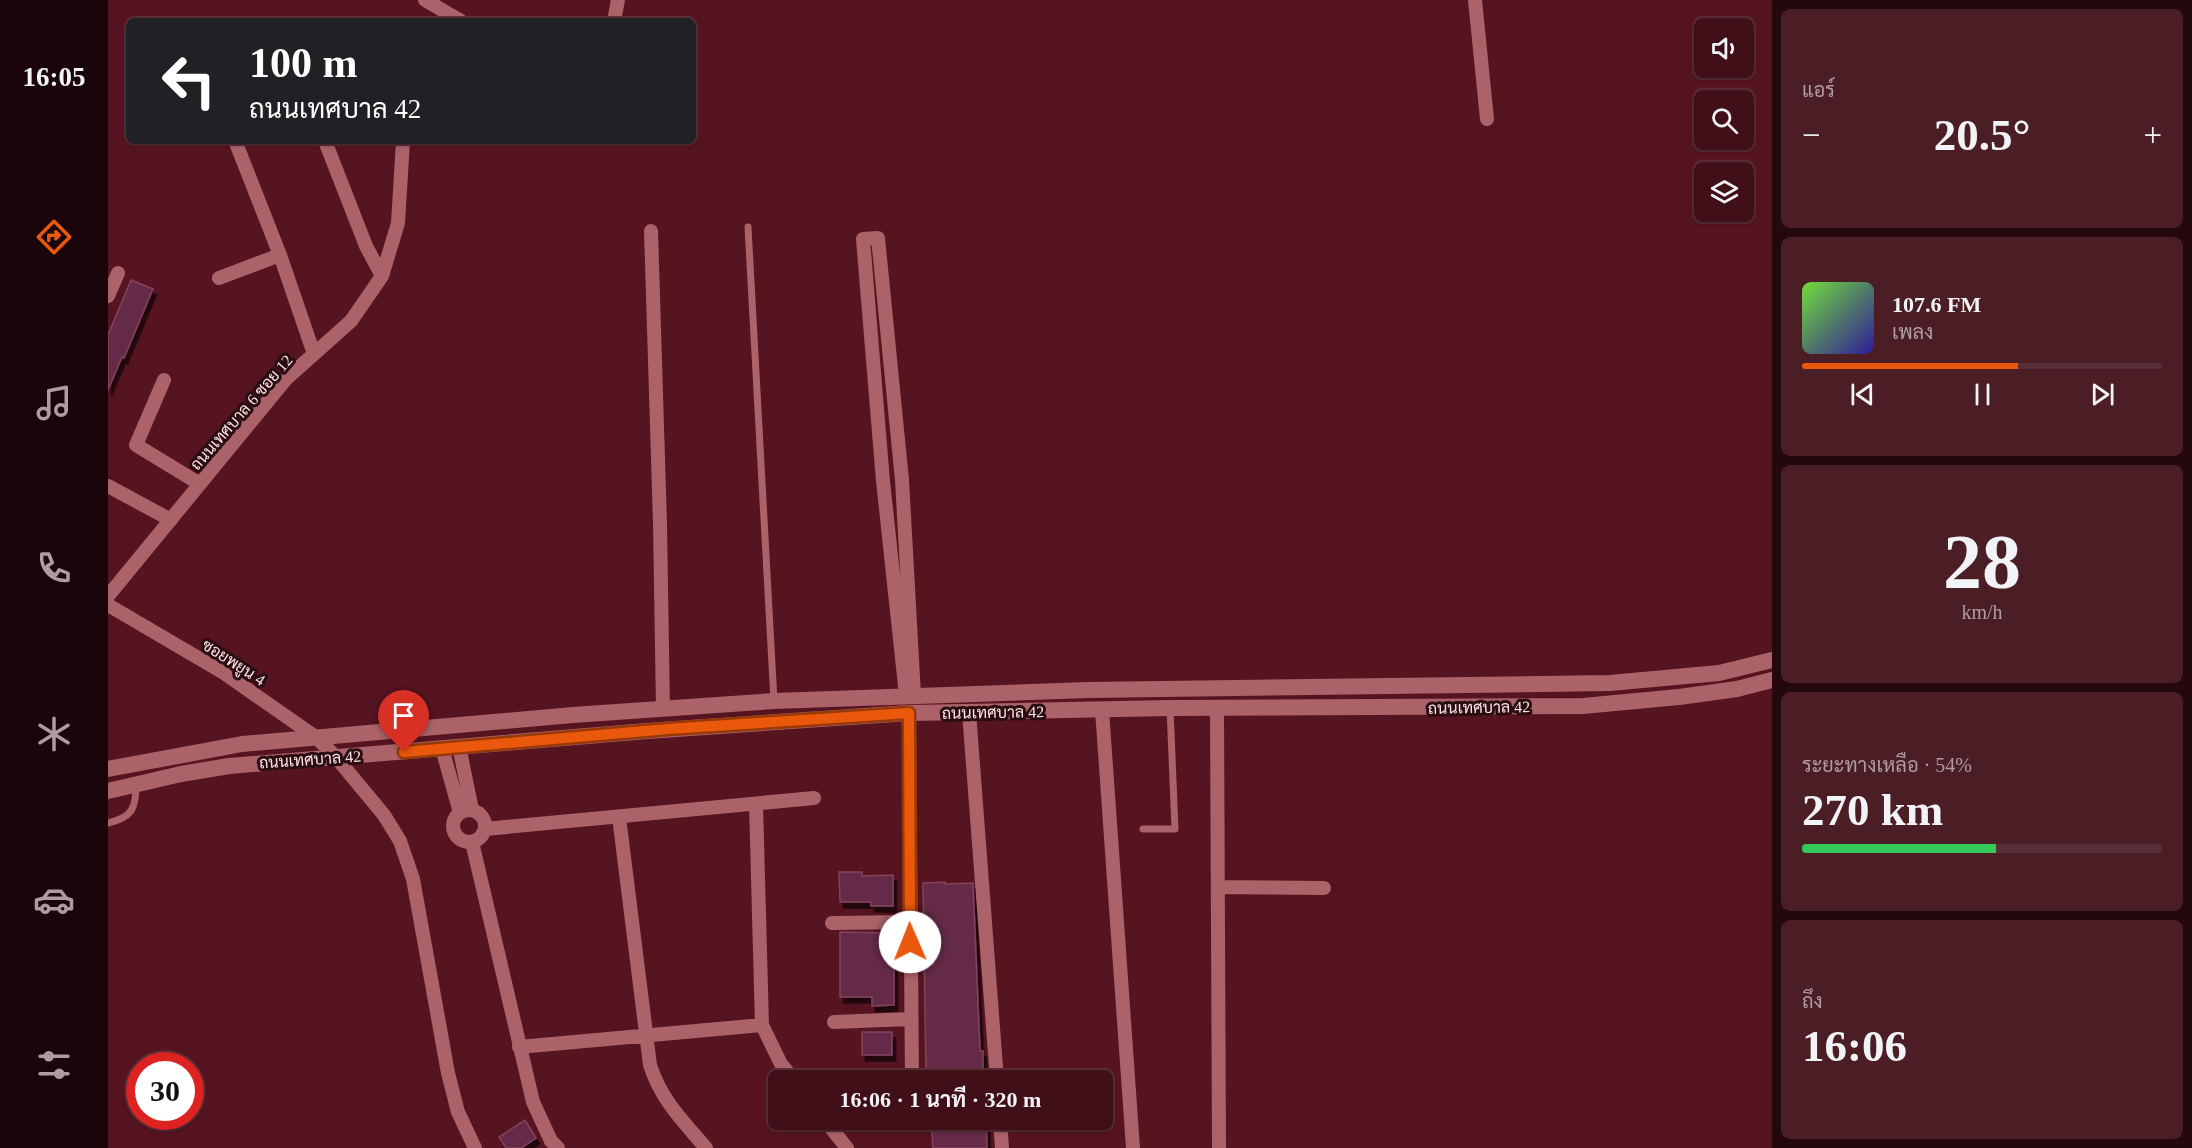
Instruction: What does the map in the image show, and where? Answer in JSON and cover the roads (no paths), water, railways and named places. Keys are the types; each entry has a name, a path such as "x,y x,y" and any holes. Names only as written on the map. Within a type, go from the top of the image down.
{"street":[{"path":"425,0 456,18"},
{"path":"615,18 618,0"},
{"path":"1475,0 1487,119"},
{"path":"236,144 280,255 314,354"},
{"path":"326,144 366,246 382,276"},
{"name":"ถนนเทศบาล 6 ซอย 12","path":"108,596 286,379 351,321 382,276 398,224 403,144"},
{"path":"651,231 663,709"},
{"path":"878,238 902,480 910,695 883,481 863,239 878,238"},
{"path":"219,278 280,255"},
{"path":"108,296 118,273"},
{"path":"874,375 891,374"},
{"path":"164,380 136,446 200,484"},
{"path":"883,481 902,480"},
{"path":"108,486 171,520"},
{"name":"ซอยพยูน 4","path":"108,605 224,673 317,738 384,815 400,841 413,879 448,1072 458,1112 474,1148"},
{"name":"ถนนเทศบาล 42","path":"108,769 210,748 414,728 774,701 1088,690 1610,683 1719,673 1772,660"},
{"name":"ถนนเทศบาล 42","path":"108,791 229,766 668,729 969,711 1583,706 1679,698 1737,689 1772,680"},
{"path":"1217,709 1219,1148"},
{"path":"1102,710 1133,1148"},
{"path":"969,711 996,1070"},
{"path":"909,713 912,1070"},
{"path":"459,746 466,812"},
{"path":"442,748 466,812"},
{"path":"485,829 814,798"},
{"path":"756,804 762,1025 786,1070"},
{"path":"466,812 483,818 485,829 480,838 472,842 460,839 453,827 454,820 466,812"},
{"path":"619,817 650,1065 657,1086 669,1105 706,1148"},
{"path":"472,842 533,1102 546,1132 558,1148"},
{"path":"1218,887 1324,888"},
{"path":"832,923 909,922"},
{"path":"834,1022 911,1019"},
{"path":"519,1047 762,1025"},
{"path":"832,1130 846,1148"},
{"path":"1001,1130 1002,1148"}],"lane":[{"path":"748,227 774,701"},
{"path":"1143,830 1175,829 1170,708"},
{"path":"108,823 123,820 136,804 136,784"}]}
